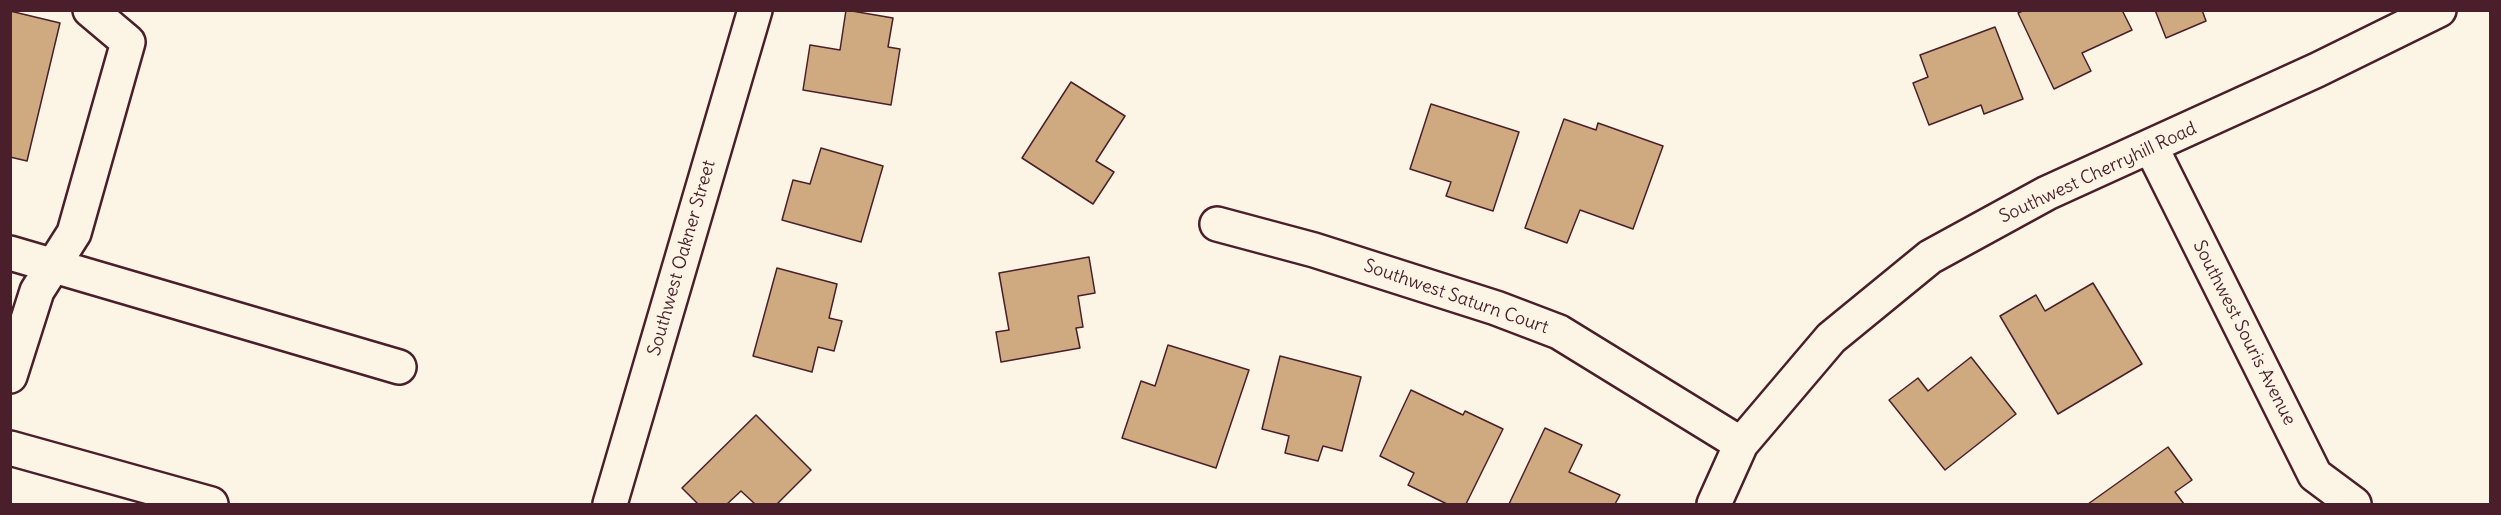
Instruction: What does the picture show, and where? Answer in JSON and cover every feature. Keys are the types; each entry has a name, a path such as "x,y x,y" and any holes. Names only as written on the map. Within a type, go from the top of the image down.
{"street":[{"path":"10,376 37,291 74,233 128,42 90,10"},
{"name":"Southwest Oakner Street","path":"610,504 755,10"},
{"name":"Southwest Cherryhill Road","path":"1714,504 1741,444 1831,338 1930,257 2048,193 2151,147 2439,10"},
{"name":"Southwest Souris Avenue","path":"2151,147 2315,475 2354,504"},
{"name":"Southwest Saturn Court","path":"1217,224 1314,250 1496,308 1559,332 1741,444"},
{"path":"10,254 399,368"},
{"path":"10,448 211,504"}],"building":[{"path":"846,10 893,18 888,47 900,49 891,105 803,90 810,45 840,50"},
{"path":"2025,10 2122,10 2132,30 2082,53 2091,71 2054,89 2018,13"},
{"path":"2155,10 2202,10 2206,21 2166,38"},
{"path":"10,11 60,23 27,161 10,157"},
{"path":"1995,27 2023,99 1984,114 1981,105 1929,125 1913,83 1928,77 1920,55"},
{"path":"1071,82 1125,116 1096,161 1114,172 1093,204 1022,158"},
{"path":"1431,104 1519,132 1493,211 1446,196 1451,182 1410,169"},
{"path":"1564,119 1596,130 1598,123 1663,146 1633,229 1580,210 1567,243 1525,228"},
{"path":"821,148 883,166 861,242 782,220 793,180 810,184"},
{"path":"1089,257 1095,293 1078,296 1083,327 1076,328 1080,348 1001,362 996,332 1009,330 999,273"},
{"path":"777,268 837,284 829,318 842,321 834,351 818,347 812,372 753,356"},
{"path":"2093,283 2142,364 2058,414 2000,316 2036,295 2045,311"},
{"path":"1168,345 1249,370 1216,468 1122,438 1141,381 1155,386"},
{"path":"1280,356 1361,377 1342,451 1323,446 1318,461 1285,453 1289,436 1262,429"},
{"path":"1971,357 2016,414 1945,470 1889,400 1918,378 1928,391"},
{"path":"1411,390 1463,415 1465,411 1503,429 1466,504 1447,504 1408,485 1414,473 1380,456"},
{"path":"756,415 811,470 777,504 755,504 741,491 727,504 698,504 682,488"},
{"path":"1545,428 1582,445 1569,472 1620,495 1615,504 1509,504"},
{"path":"2168,447 2192,480 2175,492 2184,504 2088,504"}]}
